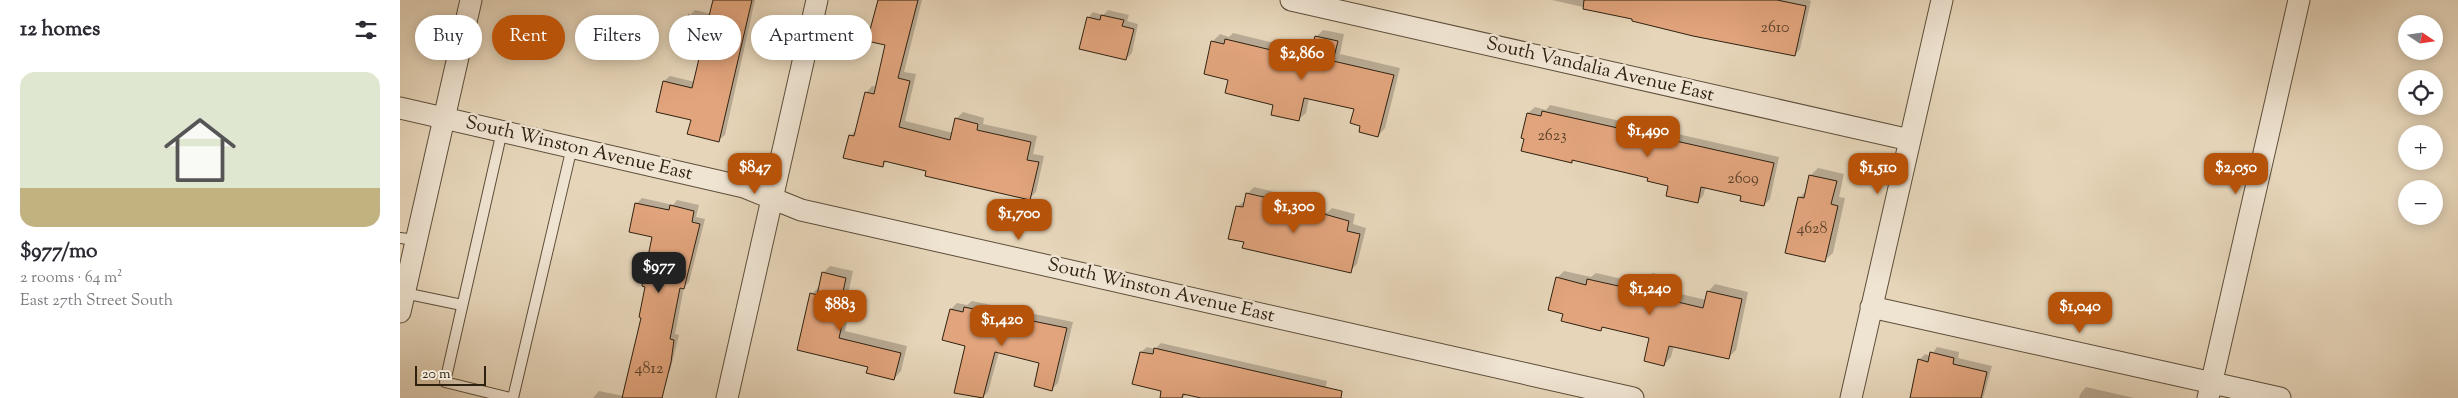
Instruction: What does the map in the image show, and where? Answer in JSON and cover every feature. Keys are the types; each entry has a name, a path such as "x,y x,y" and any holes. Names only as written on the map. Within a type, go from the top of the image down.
{"street":[{"path":"402,302 408,239 444,118 471,0"},
{"path":"727,398 817,0"},
{"name":"South Vandalia Avenue East","path":"1291,0 1910,140"},
{"path":"1850,398 1942,0"},
{"path":"2210,391 2299,0"},
{"name":"South Winston Avenue East","path":"400,108 744,187 801,210 1633,398"},
{"path":"1871,307 2210,391 2280,398"}],"lane":[{"path":"502,131 445,382 512,398 572,147"},
{"path":"402,302 462,306"}],"building":[{"path":"713,0 752,0 741,47 741,15 709,15"},
{"path":"878,0 918,0 898,78 910,81 899,127 950,140 955,118 978,124 977,130 1031,142 1027,160 1039,162 1030,200 925,176 926,171 884,161 883,167 843,158 849,135 854,136 865,92 874,94 885,45 872,42 872,22"},
{"path":"1584,0 1777,0 1806,6 1795,56 1693,36 1632,21 1632,19 1583,9"},
{"path":"1101,15 1124,20 1122,26 1134,29 1126,60 1079,49 1087,17 1100,20"},
{"path":"1315,36 1338,41 1333,61 1394,75 1378,137 1359,132 1360,126 1350,123 1354,109 1304,98 1299,121 1271,115 1273,105 1225,93 1228,80 1204,74 1211,41 1224,44 1225,39 1309,59"},
{"path":"699,60 738,60 719,142 687,134 691,120 656,112 663,81 692,88"},
{"path":"1542,111 1774,163 1764,206 1740,201 1741,196 1701,187 1698,203 1666,196 1668,186 1647,181 1648,178 1572,160 1572,163 1521,151 1524,139 1521,138 1527,113 1541,116"},
{"path":"1809,175 1837,181 1831,204 1838,206 1825,262 1785,253 1798,197 1804,198"},
{"path":"1246,193 1281,201 1279,209 1323,220 1324,214 1349,221 1347,231 1360,234 1351,273 1242,248 1244,242 1228,239 1236,206 1243,207"},
{"path":"635,203 669,210 670,205 694,211 692,222 700,224 684,289 680,288 670,339 674,340 671,362 662,398 622,398 641,318 639,317 645,287 642,286 652,237 629,232"},
{"path":"822,272 846,278 841,301 847,302 839,338 901,353 894,380 866,373 868,367 797,350 810,293 817,295"},
{"path":"1556,277 1586,285 1587,279 1641,291 1644,279 1665,284 1661,298 1703,308 1707,291 1742,299 1729,359 1669,346 1664,366 1644,361 1649,338 1602,327 1601,331 1561,321 1563,314 1548,310"},
{"path":"964,307 1067,328 1052,391 1034,386 1039,363 995,352 983,398 954,393 965,346 942,340 950,309 963,312"},
{"path":"1154,348 1342,391 1341,398 1201,398 1183,394 1182,398 1160,398 1161,391 1132,384 1140,352 1153,354"},
{"path":"1930,352 1954,358 1953,364 1987,372 1981,398 1910,398 1918,359 1928,362"}]}
